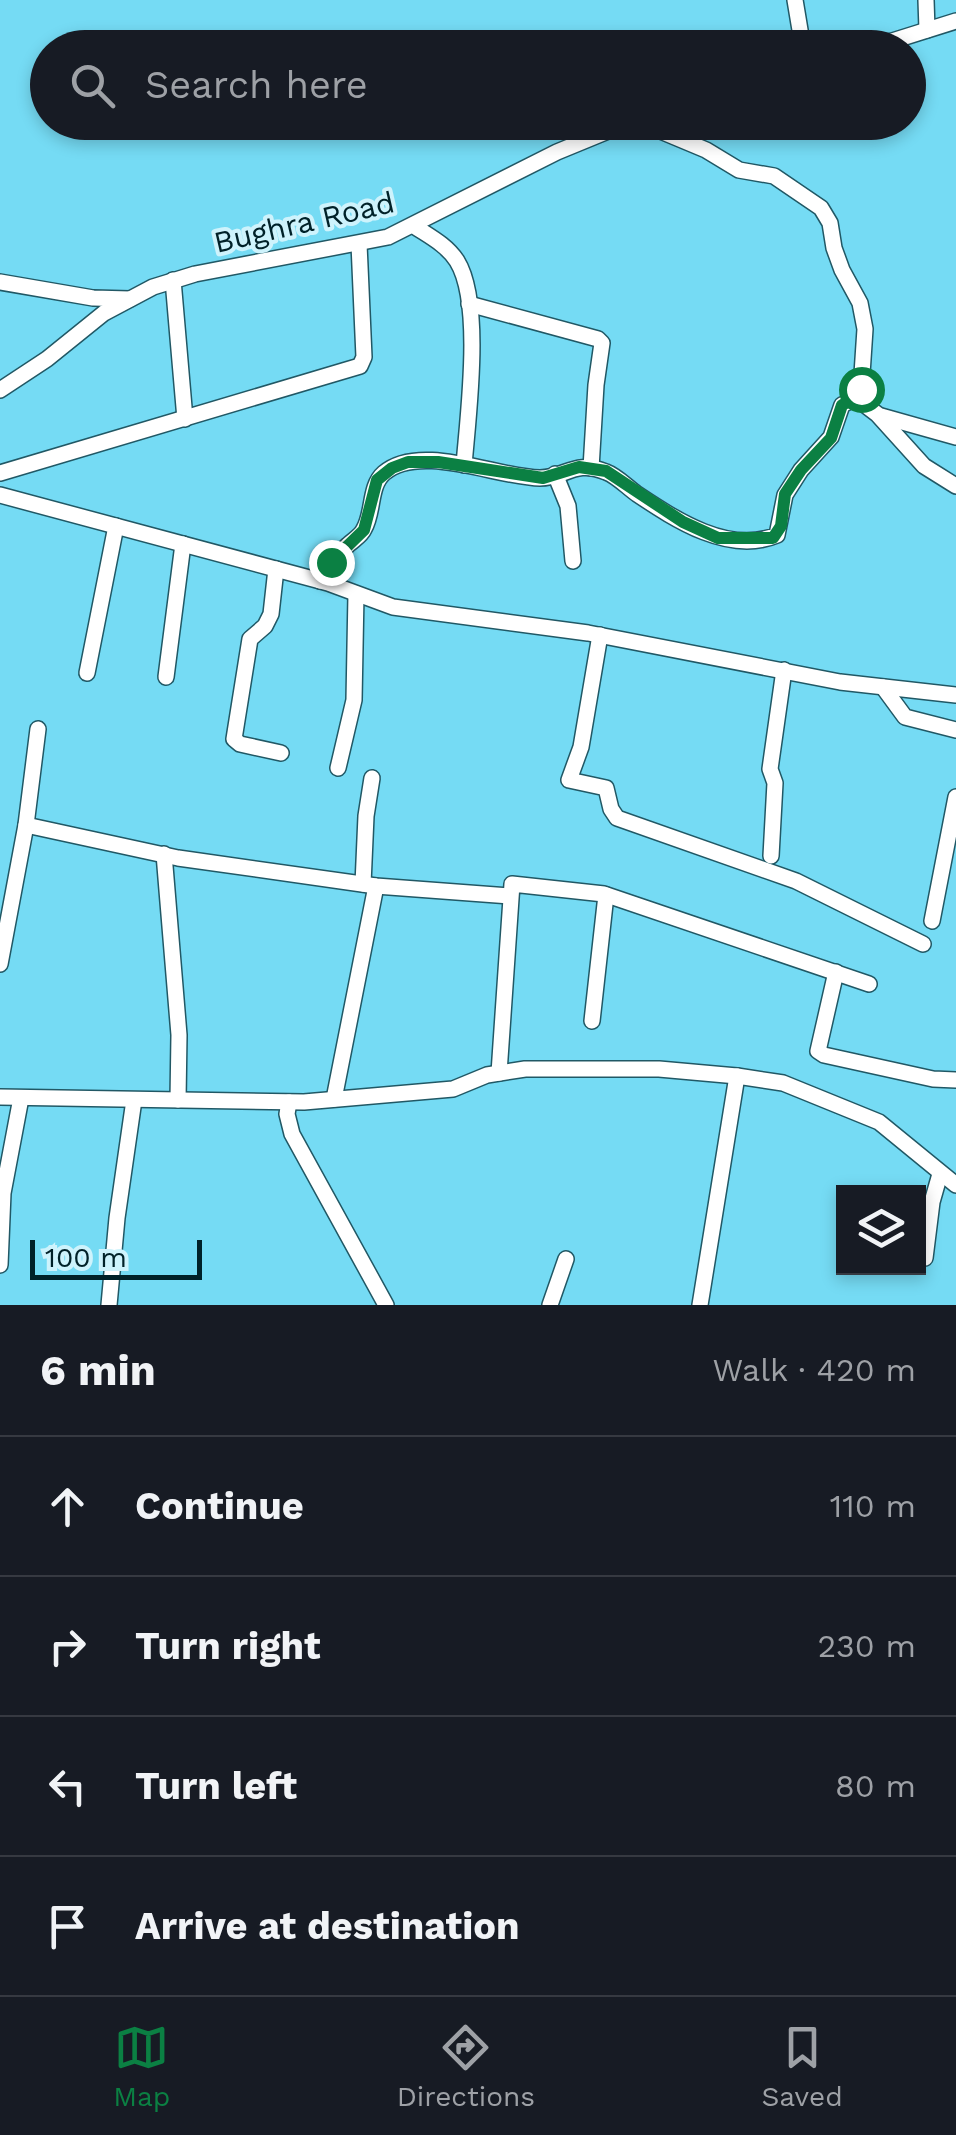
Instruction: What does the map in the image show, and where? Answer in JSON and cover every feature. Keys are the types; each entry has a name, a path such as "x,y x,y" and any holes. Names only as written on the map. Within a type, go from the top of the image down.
{"street":[{"path":"795,0 800,30"},
{"path":"926,0 927,30 956,21"},
{"name":"Bughra Road","path":"0,390 33,370 104,313 152,286 360,244 414,226 486,186 590,140"},
{"path":"320,581 331,562 364,530 377,480 408,462 464,465 543,478 572,468 591,468 606,471 683,522 718,538 773,538 780,531 785,494 831,438 842,405 856,398 861,389 865,329 860,303 842,270 830,223 821,208 774,176 738,170 682,140"},
{"path":"414,226 453,255 465,281 470,386 464,465"},
{"path":"0,473 360,366 364,358 360,244"},
{"path":"174,280 185,419"},
{"path":"0,282 93,298 130,299"},
{"path":"468,304 602,343 591,468"},
{"path":"856,398 878,414 924,466 956,486"},
{"path":"878,414 956,437"},
{"path":"555,474 568,506 573,561"},
{"path":"0,495 320,581 393,608 600,635 883,687 956,695"},
{"path":"87,673 116,526"},
{"path":"166,677 183,544"},
{"path":"276,569 271,614 250,640 234,739 240,744 282,753"},
{"path":"338,768 354,700 356,594"},
{"path":"600,635 581,748 569,780 606,788 617,818 796,882 924,944"},
{"path":"772,856 776,783 770,769 784,670"},
{"path":"883,687 906,717 956,730"},
{"path":"0,964 26,824 38,729"},
{"path":"334,1099 370,885 366,816 372,778"},
{"path":"932,920 956,797"},
{"path":"26,824 164,854 370,885 510,896"},
{"path":"164,854 180,1035 178,1100"},
{"path":"499,1073 512,884 606,895 869,984"},
{"path":"592,1021 606,895"},
{"path":"836,972 818,1051 914,1075 956,1080"},
{"path":"0,1097 289,1102 454,1089 499,1073 524,1069 659,1070 737,1076 782,1083 879,1122 956,1185"},
{"path":"700,1305 737,1076"},
{"path":"0,1265 3,1194 21,1098"},
{"path":"109,1305 134,1100"},
{"path":"289,1102 286,1114 292,1134 386,1305"},
{"path":"926,1250 940,1174"},
{"path":"550,1305 566,1259"}],"route":[{"path":"331,562 364,530 377,480 408,462 451,463 543,478 579,467 606,471 702,532 718,538 773,538 780,531 785,494 831,438 842,405 856,398 861,389"}]}
